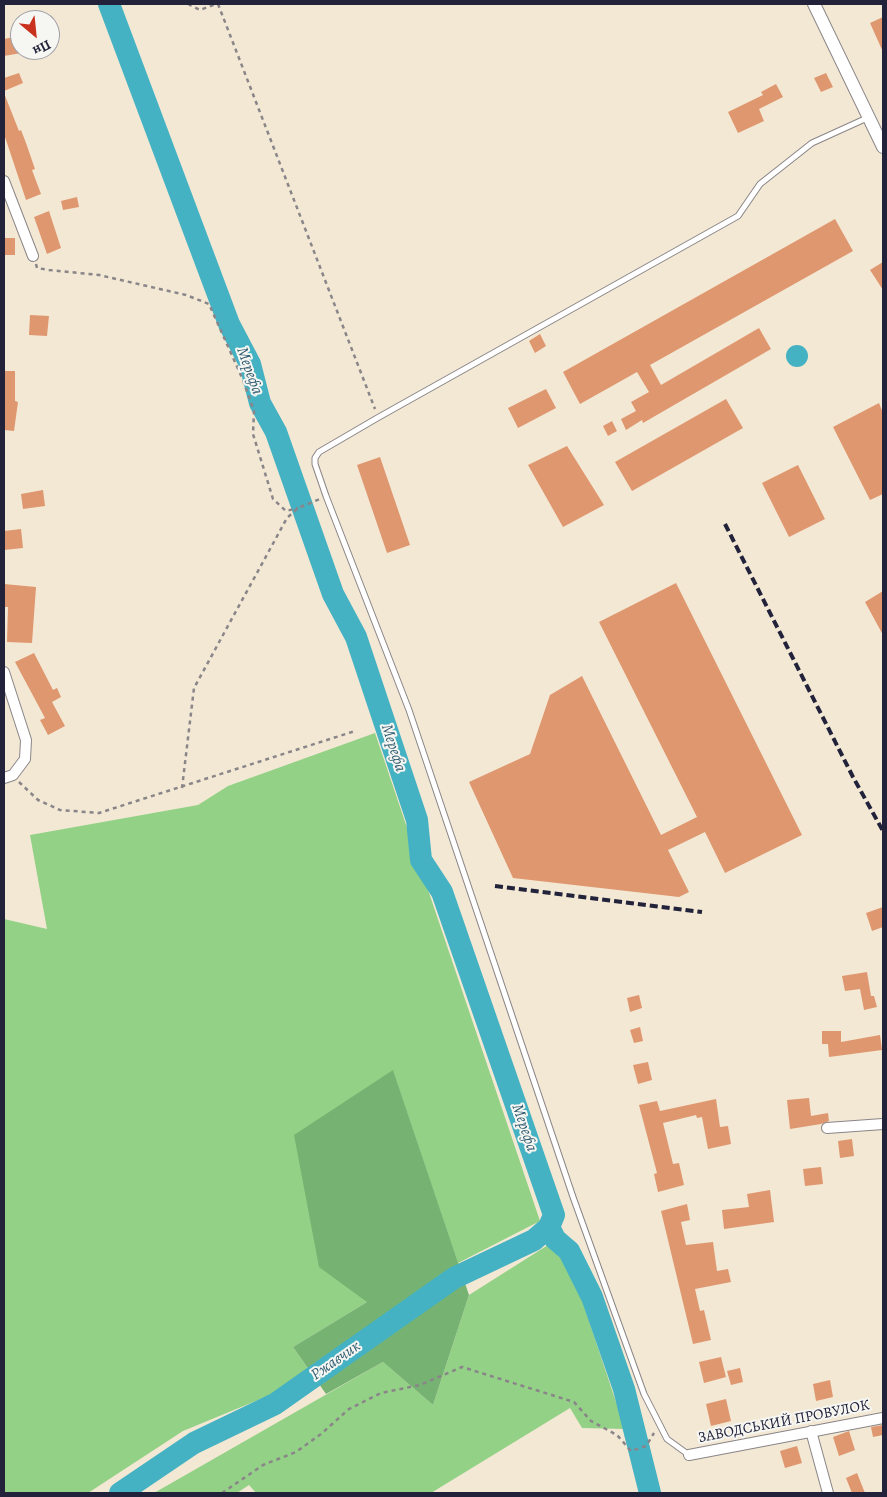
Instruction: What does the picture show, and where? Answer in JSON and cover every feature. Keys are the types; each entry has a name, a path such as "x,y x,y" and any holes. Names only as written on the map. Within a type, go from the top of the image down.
{"street":[{"path":"814,4 883,147"},
{"path":"4,181 33,256"},
{"path":"4,672 26,740 25,759 8,777"},
{"path":"827,1128 883,1124"},
{"name":"ЗАВОДСЬКИЙ ПРОВУЛОК","path":"690,1455 883,1418"},
{"path":"811,1431 828,1493"}],"lane":[{"path":"690,1455 667,1438 659,1426 644,1394 573,1197 409,710 315,464 315,458 320,452 379,417 738,216 760,184 812,143 867,117"}],"path":[{"path":"188,4 200,10 217,4 379,417"},
{"path":"33,256 37,268 99,275 186,295 210,304 243,380 254,411 253,434 273,499 286,511 298,508"},
{"path":"182,788 194,688 287,518 298,508 309,502"},
{"path":"8,777 38,800 60,810 99,813 182,788 355,731"},
{"path":"222,1493 263,1465 296,1452 350,1409 381,1393 420,1385 462,1367 574,1402 591,1421 617,1435 630,1451 646,1446 659,1426"}],"green space":[{"path":"375,733 540,1221 458,1263 393,1071 367,1302 293,1347 314,1377 183,1431 88,1493 4,1493 4,919 47,929 30,835 198,805 228,786"},
{"path":"393,1070 469,1295 433,1405 383,1362 326,1394 293,1347 367,1302 319,1267 294,1135"},
{"path":"548,1245 568,1258 625,1429 582,1428 570,1408 431,1493 256,1493 249,1485 237,1493 154,1493 383,1362 433,1405 469,1295"}],"water":[{"path":"797,345 805,348 808,356 805,364 797,367 789,364 786,356 789,348"}],"building":[{"path":"883,17 883,52 870,23"},
{"path":"10,38 10,55 4,56 4,39"},
{"path":"19,73 23,83 4,91 4,78"},
{"path":"826,73 833,87 821,92 814,78"},
{"path":"776,84 783,97 759,109 764,121 738,133 728,112 763,95 761,92"},
{"path":"4,93 19,131 21,130 26,143 35,169 32,170 41,194 26,200 4,134"},
{"path":"77,197 79,207 63,210 61,201"},
{"path":"49,211 61,248 47,254 34,217"},
{"path":"835,219 853,251 650,365 661,385 759,328 771,349 643,423 642,420 626,430 621,419 636,411 631,402 649,392 637,372 580,404 563,372"},
{"path":"4,238 15,238 15,255 4,255"},
{"path":"883,262 883,290 870,270"},
{"path":"30,315 49,316 47,336 29,335"},
{"path":"540,334 546,346 535,353 529,341"},
{"path":"4,371 15,371 15,401 18,402 14,431 4,430"},
{"path":"546,389 556,408 518,428 508,408"},
{"path":"726,399 743,428 632,491 615,462"},
{"path":"879,403 883,413 883,494 870,500 833,427"},
{"path":"612,421 617,431 608,436 603,426"},
{"path":"567,446 604,505 563,527 528,465"},
{"path":"380,457 410,545 387,553 357,465"},
{"path":"798,465 825,519 789,537 762,483"},
{"path":"43,490 45,506 23,509 21,494"},
{"path":"21,529 23,548 4,550 4,531"},
{"path":"676,583 802,835 725,873 705,832 668,850 689,892 679,897 513,878 469,782 530,754 550,695 582,676 661,835 697,817 599,622"},
{"path":"4,584 36,587 32,643 7,642 8,607 4,607"},
{"path":"883,591 883,635 865,602"},
{"path":"34,653 53,690 57,688 61,697 52,702 65,726 48,735 40,720 45,718 15,662"},
{"path":"883,907 883,927 872,931 866,913"},
{"path":"867,972 871,996 874,996 877,1007 864,1010 860,989 845,991 842,976"},
{"path":"639,995 642,1008 630,1012 627,998"},
{"path":"640,1027 643,1041 634,1043 630,1030"},
{"path":"822,1031 841,1031 841,1042 880,1035 882,1050 829,1057 828,1044 822,1044"},
{"path":"648,1062 652,1080 638,1084 633,1065"},
{"path":"809,1098 811,1116 828,1113 829,1121 790,1129 787,1100"},
{"path":"716,1099 720,1127 728,1126 731,1144 708,1149 702,1117 697,1118 696,1115 663,1123 673,1164 679,1163 684,1185 658,1192 654,1174 657,1173 639,1105 657,1101 660,1111"},
{"path":"852,1139 854,1156 840,1158 838,1141"},
{"path":"821,1167 823,1184 805,1186 803,1169"},
{"path":"770,1190 774,1222 724,1229 722,1210 749,1207 747,1194"},
{"path":"687,1204 690,1220 681,1222 686,1245 713,1242 717,1271 728,1269 731,1282 695,1289 700,1311 704,1310 711,1340 693,1344 661,1211"},
{"path":"721,1357 726,1377 704,1383 699,1362"},
{"path":"740,1368 743,1382 731,1385 727,1371"},
{"path":"830,1380 833,1397 816,1401 813,1384"},
{"path":"726,1399 731,1421 711,1426 706,1404"},
{"path":"883,1425 883,1435 873,1437 871,1427"},
{"path":"849,1431 855,1450 839,1456 833,1437"},
{"path":"797,1446 802,1463 785,1468 780,1451"},
{"path":"857,1473 865,1493 852,1493 846,1478"}],"waterway":[{"name":"Мерефа","path":"109,4 229,324 250,364 260,403 276,432 333,594 356,637 417,820 421,860 442,892 554,1215 549,1227 555,1239 569,1251 592,1297 624,1389 650,1493"},
{"name":"Ржавчик","path":"120,1493 194,1443 275,1404 454,1278 534,1240 549,1227"}],"railway":[{"path":"725,524 853,777 883,831"},
{"path":"495,886 702,912"}]}
